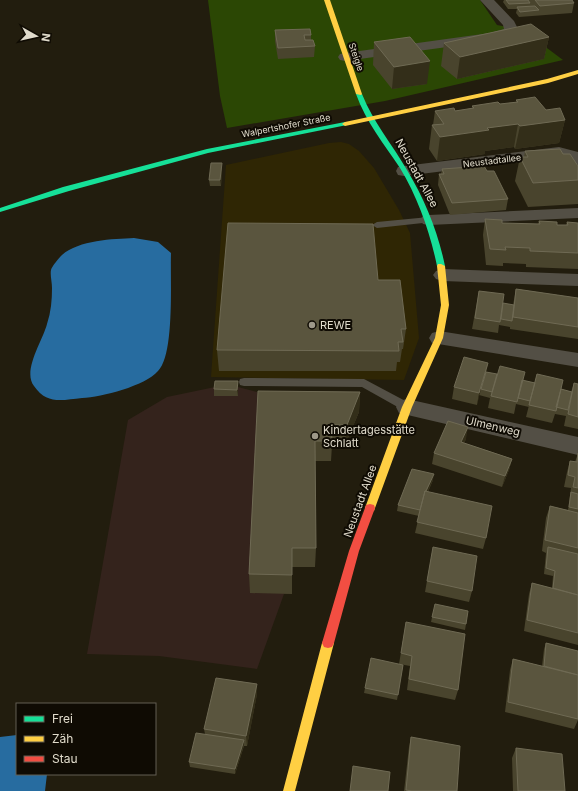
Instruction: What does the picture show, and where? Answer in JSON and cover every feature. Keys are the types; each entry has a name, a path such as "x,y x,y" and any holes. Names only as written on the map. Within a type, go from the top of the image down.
{"street":[{"name":"Steigle","path":"327,0 363,107 370,119"},
{"path":"345,56 491,37 510,32 511,29 509,24 487,0"},
{"name":"Walpertshofer Straße","path":"0,210 66,189 207,151 370,119 540,82 578,72"},
{"name":"Neustadt Allee","path":"289,791 354,551 407,407 439,338 445,305 443,275 437,244 429,220 404,171 370,119"},
{"name":"Neustadtallee","path":"404,171 559,152 572,155 578,160"},
{"path":"429,220 578,213"},
{"path":"443,275 578,280"},
{"path":"439,338 578,360"},
{"name":"Ulmenweg","path":"407,407 578,446"}],"lane":[{"path":"377,225 429,220"},
{"path":"244,382 364,383 407,407"}],"shaded area":[{"path":"341,142 349,144 359,151 374,168 399,210 410,233 419,338 404,380 211,377 226,165 329,143"},
{"path":"215,387 238,387 257,392 259,411 359,412 345,445 330,445 331,461 314,461 315,567 292,567 292,594 284,594 257,669 159,656 87,654 128,420 167,397"}],"green space":[{"path":"208,0 480,0 497,25 523,30 563,60 385,101 227,128 220,96"}],"water":[{"path":"134,238 158,242 171,253 169,333 167,349 163,362 158,371 134,386 111,393 61,400 50,399 44,396 34,386 31,380 30,372 34,355 45,331 51,306 51,270 53,266 62,255 77,246 96,241"},
{"path":"16,735 16,775 47,775 45,791 0,791 0,737"}],"building":[{"path":"506,0 528,0 530,3 509,4"},
{"path":"535,0 572,0 574,3 540,6"},
{"path":"535,6 539,10 520,12 517,7"},
{"path":"531,24 549,37 460,57 444,43"},
{"path":"310,29 311,35 304,35 305,40 313,40 315,46 278,48 275,30"},
{"path":"410,37 430,61 394,67 374,42"},
{"path":"535,97 546,110 560,108 565,120 520,126 518,124 487,128 489,130 440,137 432,125 444,124 435,111 454,108 455,111 474,108 472,106 498,102 500,104 518,102 516,100"},
{"path":"560,149 563,154 570,154 578,166 578,180 533,183 520,157 528,157 525,151"},
{"path":"211,163 222,163 220,180 209,180"},
{"path":"484,166 487,171 494,171 508,199 452,203 439,174 444,174 442,169"},
{"path":"485,219 502,220 502,223 540,224 539,221 557,222 557,225 568,225 567,222 578,223 578,253 530,251 530,248 505,247 506,250 490,249"},
{"name":"REWE","path":"228,223 373,224 378,280 400,280 406,329 401,329 403,342 398,342 399,351 217,350"},
{"path":"516,289 578,298 578,327 513,317"},
{"path":"479,291 504,294 500,322 475,318"},
{"path":"503,303 514,305 512,321 501,319"},
{"path":"464,357 488,363 479,393 454,387"},
{"path":"500,366 525,372 517,402 491,396"},
{"path":"486,372 497,374 492,392 481,389"},
{"path":"537,374 563,380 556,411 529,405"},
{"path":"522,380 535,383 530,401 518,398"},
{"path":"215,381 238,381 237,390 214,389"},
{"path":"574,383 578,384 578,417 568,414"},
{"path":"561,389 572,392 568,410 556,407"},
{"path":"258,391 360,392 347,425 331,425 332,441 315,441 316,548 292,548 292,575 249,574"},
{"path":"448,421 468,427 461,442 512,459 505,476 434,453"},
{"path":"578,453 578,488 573,487 575,477 568,475 570,461 577,462"},
{"path":"412,469 434,474 425,491 420,510 398,505"},
{"path":"425,491 492,506 486,538 417,522"},
{"path":"571,492 578,494 578,509 569,507"},
{"path":"550,506 578,513 578,548 545,540"},
{"path":"433,547 477,556 472,591 427,581"},
{"path":"548,547 578,554 578,595 553,588 555,571 546,568"},
{"path":"532,583 578,595 578,633 527,620"},
{"path":"435,604 468,611 466,624 432,617"},
{"path":"406,622 465,634 458,690 409,679 412,656 401,653"},
{"path":"546,643 578,651 578,675 544,666"},
{"path":"371,658 403,665 398,695 365,688"},
{"path":"513,659 578,675 578,719 508,702"},
{"path":"216,678 257,684 246,736 204,729"},
{"path":"196,733 244,740 235,769 189,762"},
{"path":"411,737 460,746 457,791 406,790"},
{"path":"516,748 562,754 565,791 518,791"},
{"path":"353,766 390,772 388,791 350,791"}],"traffic: fast":[{"path":"359,94 373,124 404,170 427,216 441,266"},
{"path":"0,210 66,189 207,151 345,124"}],"traffic: slow":[{"path":"327,0 359,94"},
{"path":"345,124 548,81 578,72"},
{"path":"370,508 407,407 439,338 445,305 441,266"},
{"path":"289,791 328,643"}],"traffic: jam":[{"path":"328,643 354,551 370,508"}],"place":[{"name":"REWE","path":"312,325"},
{"name":"Kindertagesstätte Schlatt","path":"315,436"}]}
